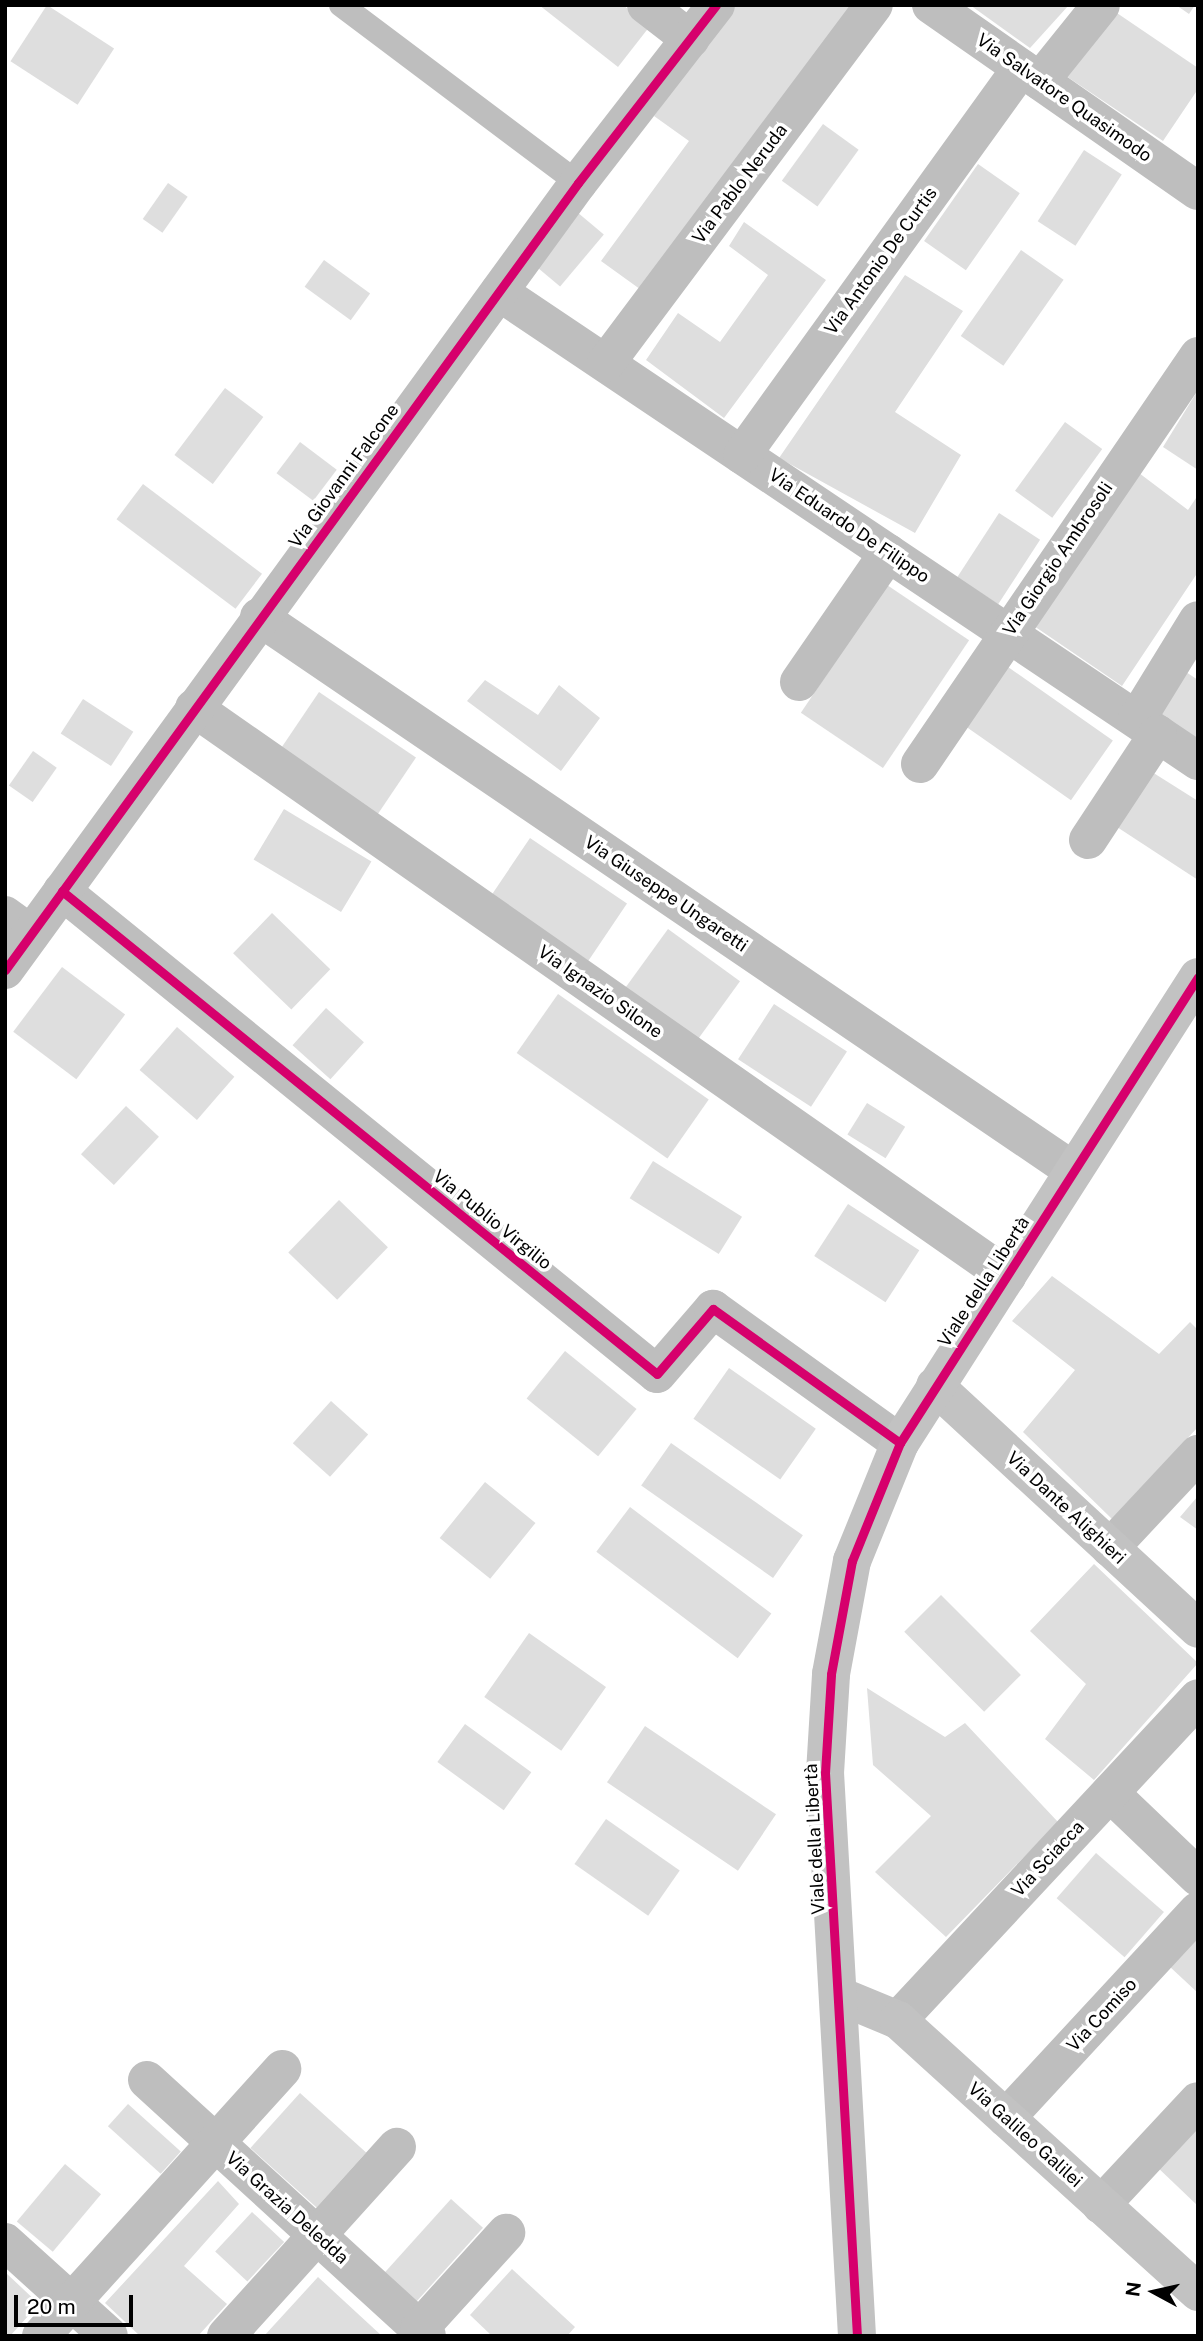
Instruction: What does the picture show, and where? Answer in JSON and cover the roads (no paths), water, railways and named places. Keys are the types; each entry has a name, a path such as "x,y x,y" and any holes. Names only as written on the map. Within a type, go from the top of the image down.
{"street":[{"path":"646,5 690,40"},
{"name":"Via Giovanni Falcone","path":"5,970 18,925 62,891 259,617 578,183 716,5"},
{"name":"Via Pablo Neruda","path":"606,363 874,5"},
{"name":"Via Salvatore Quasimodo","path":"931,5 1198,191"},
{"name":"Via Antonio De Curtis","path":"742,454 1030,74 1101,5"},
{"name":"Via Eduardo De Filippo","path":"499,292 1198,761"},
{"name":"Via Giorgio Ambrosoli","path":"920,764 1198,356"},
{"path":"799,682 888,553"},
{"name":"Via Giuseppe Ungaretti","path":"259,617 1074,1171"},
{"path":"1088,840 1147,727 1198,620"},
{"name":"Via Ignazio Silone","path":"194,708 1007,1276"},
{"name":"Via Publio Virgilio","path":"62,891 657,1374 713,1309 900,1443"},
{"name":"Viale della Libertà","path":"857,2336 840,1996 825,1773 831,1674 852,1561 900,1443 1198,977"},
{"name":"Via Dante Alighieri","path":"934,1386 1198,1629"},
{"path":"1110,1548 1198,1454"},
{"name":"Via Sciacca","path":"898,2020 1198,1698"},
{"path":"1110,1793 1198,1877"},
{"name":"Via Comiso","path":"1006,2118 1198,1911"},
{"name":"Via Galileo Galilei","path":"840,1996 898,2020 1198,2292"},
{"path":"41,2336 282,2069"},
{"name":"Via Grazia Deledda","path":"147,2080 423,2332"},
{"path":"1101,2205 1198,2101"},
{"path":"226,2336 397,2147"},
{"path":"423,2332 506,2233"},
{"path":"5,2242 108,2336"}],"lane":[{"path":"341,5 578,183"}]}
